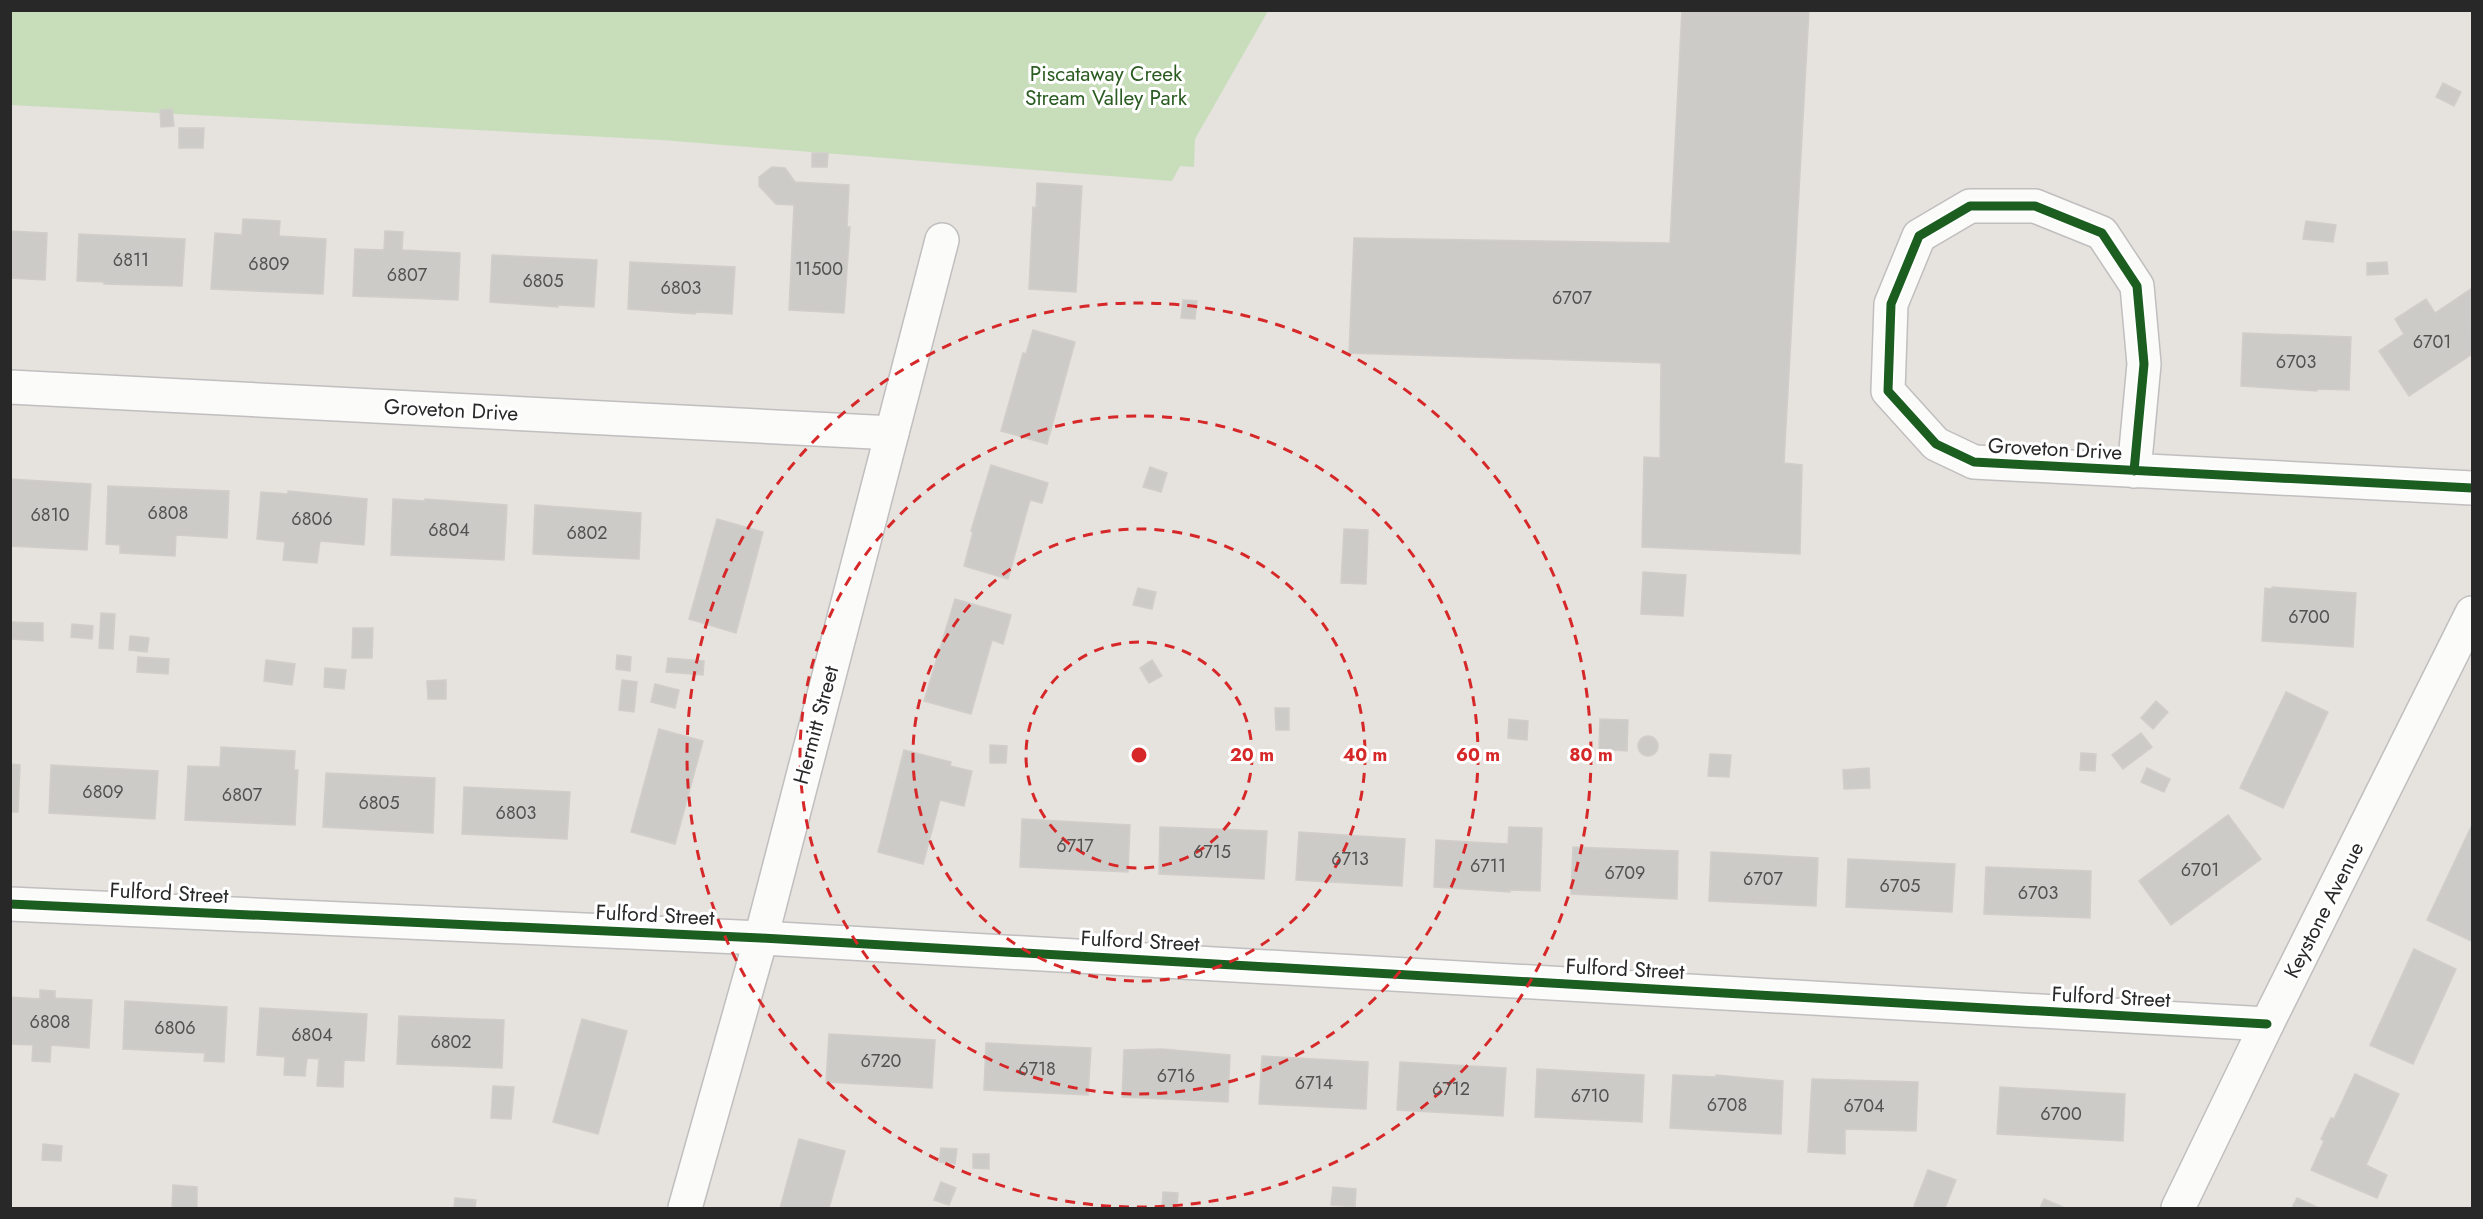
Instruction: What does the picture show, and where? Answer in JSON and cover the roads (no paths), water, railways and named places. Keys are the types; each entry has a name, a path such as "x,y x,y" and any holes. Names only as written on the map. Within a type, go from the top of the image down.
{"street":[{"name":"Groveton Drive","path":"2134,471 2144,364 2137,286 2102,233 2035,206 1970,206 1919,236 1891,304 1888,391 1936,444 1974,462 2134,471 2472,488"},
{"name":"Hermitt Street","path":"685,1209 761,938 942,240"},
{"name":"Groveton Drive","path":"10,387 892,433"},
{"name":"Keystone Avenue","path":"2178,1209 2267,1024 2472,613"},
{"name":"Fulford Street","path":"10,904 761,938 2267,1024"}],"park label":[{"name":"Piscataway Creek Stream Valley Park","path":"1106,86"}]}
